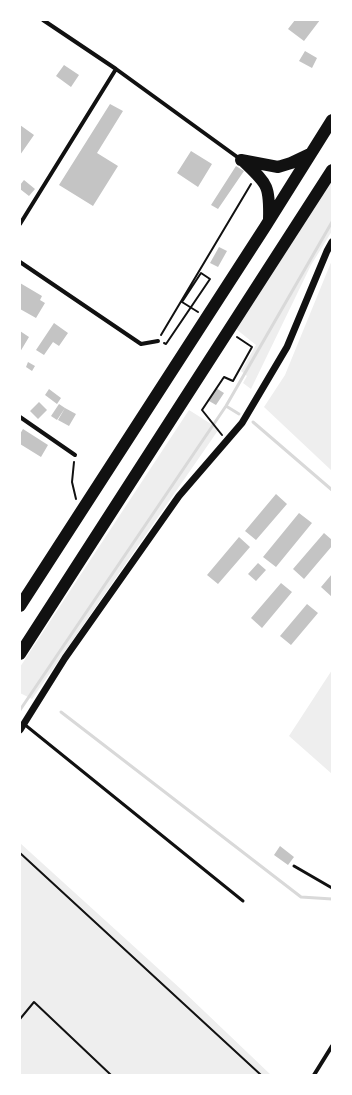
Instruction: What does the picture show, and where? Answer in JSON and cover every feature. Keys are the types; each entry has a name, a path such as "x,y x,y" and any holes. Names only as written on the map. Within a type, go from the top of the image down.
{"highway":[{"path":"20,606 270,220 332,120"},
{"path":"241,160 278,167 310,154"},
{"path":"241,160 264,181 270,198 270,220"},
{"path":"20,654 332,170"}],"street":[{"path":"43,20 116,70 241,160"},
{"path":"20,224 116,70"},
{"path":"22,727 65,658 179,496 242,423 287,347 332,242"},
{"path":"20,262 140,344 158,341"},
{"path":"20,417 75,455"},
{"path":"314,1075 332,1046"}],"lane":[{"path":"22,727 243,901"},
{"path":"294,866 332,888"}],"path":[{"path":"201,314 182,302 201,272 210,278 166,344 158,341 176,307 257,174"},
{"path":"216,427 202,410 224,377 233,382 252,347 233,335"},
{"path":"75,455 72,482 80,514"},
{"path":"20,854 261,1075"},
{"path":"20,1019 34,1002 111,1075"}],"shaded area":[{"path":"332,181 332,231 311,265 251,389 243,383 247,376 241,371 256,345 236,329"},
{"path":"332,260 332,471 264,407 285,375"},
{"path":"189,410 219,429 32,699 20,693 20,667"},
{"path":"332,670 332,774 289,736"},
{"path":"20,843 183,991 271,1075 20,1075"}],"building":[{"path":"295,20 320,20 304,41 288,29"},
{"path":"305,51 317,58 312,68 299,61"},
{"path":"64,65 79,75 71,87 56,76"},
{"path":"110,104 123,111 97,153 118,166 93,206 59,185"},
{"path":"20,125 34,135 20,155"},
{"path":"191,151 212,164 198,187 177,173"},
{"path":"236,166 244,171 218,209 211,205"},
{"path":"24,180 35,189 29,196 20,189 20,185"},
{"path":"219,247 227,251 218,267 210,263"},
{"path":"20,283 42,296 40,300 45,303 36,318 20,309"},
{"path":"54,323 68,333 59,346 53,342 44,355 36,350"},
{"path":"20,331 29,337 20,352"},
{"path":"28,362 35,366 32,371 26,367"},
{"path":"216,388 224,393 216,405 209,401"},
{"path":"49,389 61,398 57,404 45,395"},
{"path":"39,402 47,410 38,419 30,411"},
{"path":"59,404 65,408 57,420 51,416"},
{"path":"65,408 76,414 69,426 58,420"},
{"path":"23,429 48,445 41,457 20,444 20,434"},
{"path":"276,494 287,504 256,540 245,531"},
{"path":"299,513 312,523 276,567 263,557"},
{"path":"324,533 332,540 332,546 304,579 293,569"},
{"path":"239,537 250,547 218,584 207,575"},
{"path":"258,563 266,570 256,581 248,574"},
{"path":"332,574 332,597 321,587"},
{"path":"281,583 292,592 262,628 251,618"},
{"path":"307,604 318,613 291,645 280,636"},
{"path":"280,846 294,857 288,865 274,855"}],"waterway":[{"path":"20,710 226,406 332,222"},
{"path":"226,406 239,414"},
{"path":"253,422 332,490"},
{"path":"61,712 301,897 332,899"}]}
